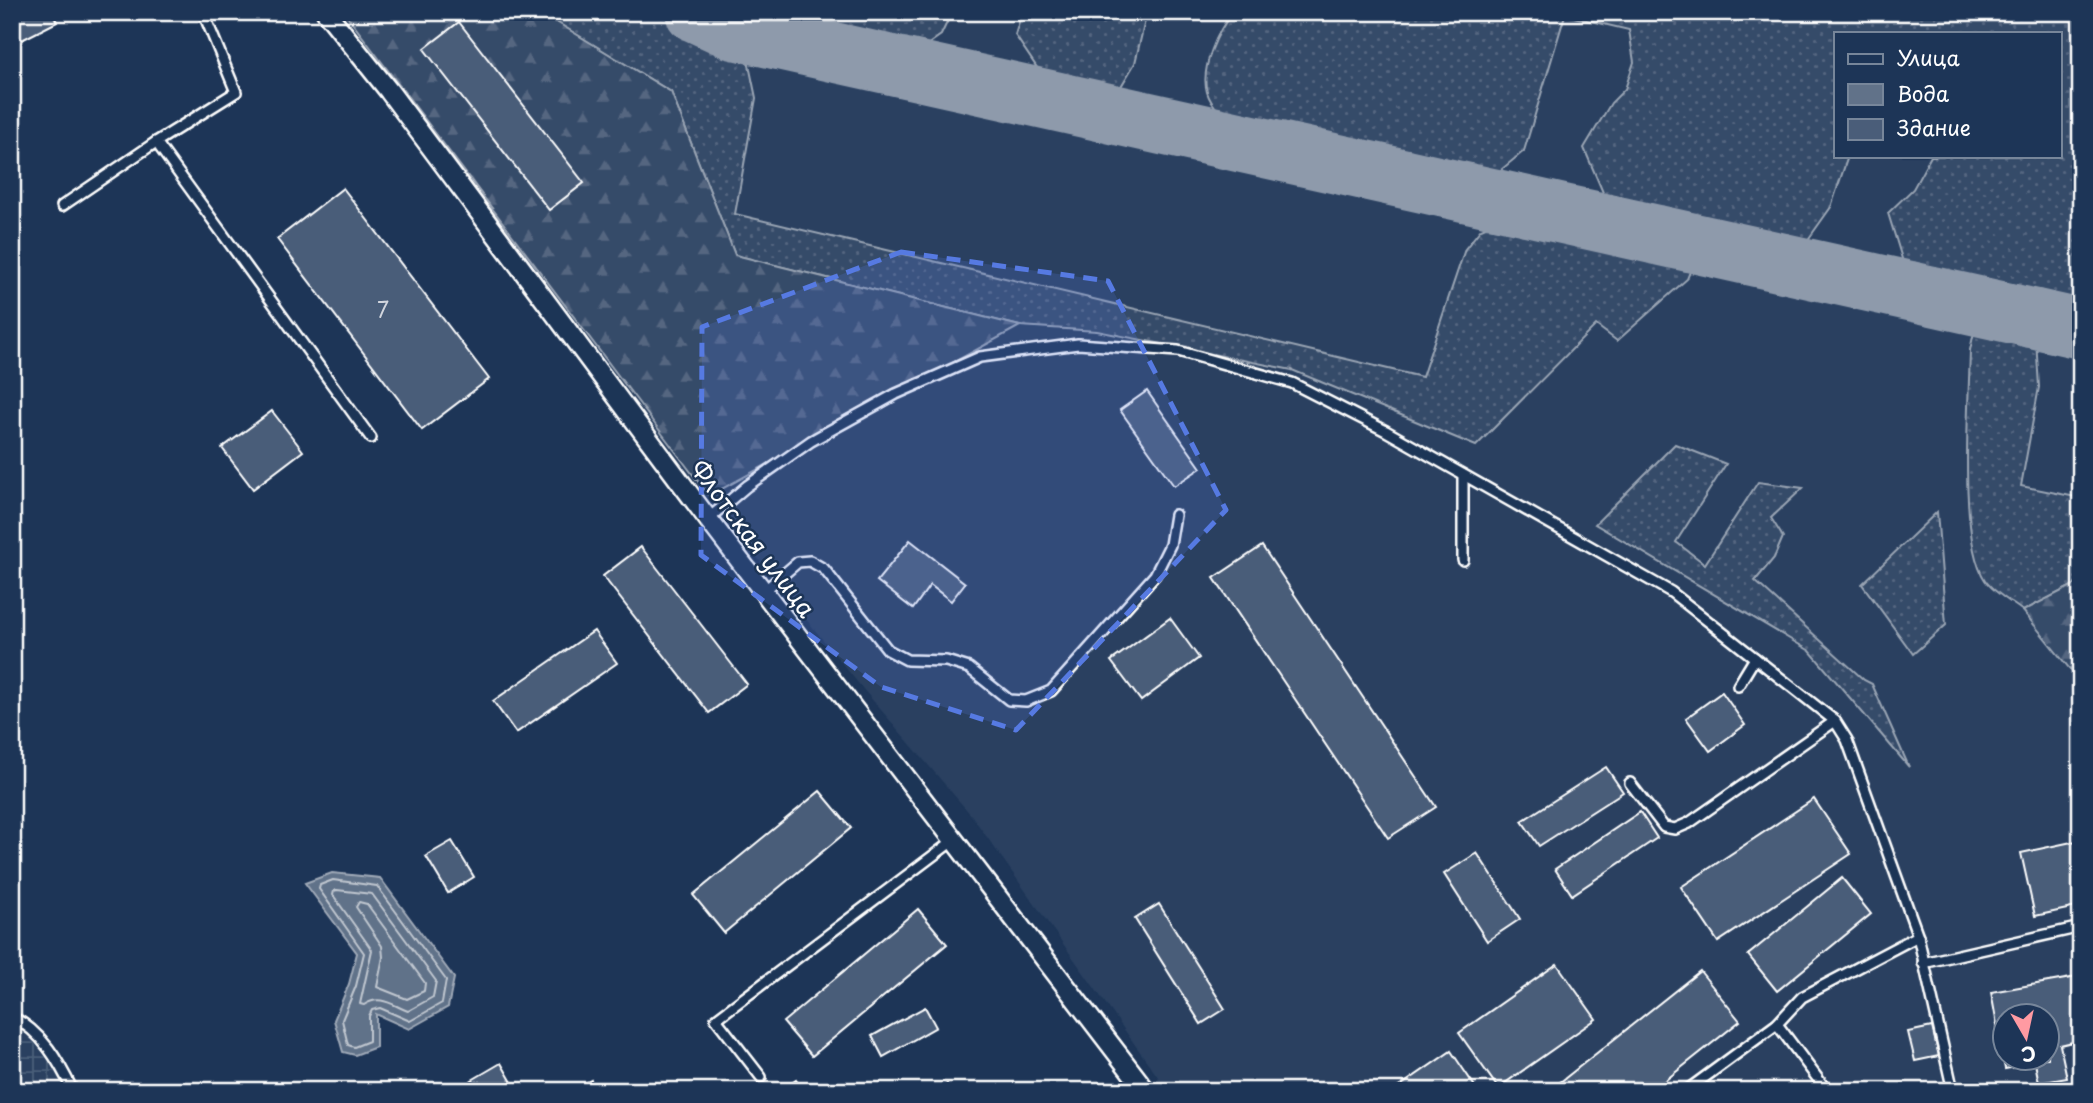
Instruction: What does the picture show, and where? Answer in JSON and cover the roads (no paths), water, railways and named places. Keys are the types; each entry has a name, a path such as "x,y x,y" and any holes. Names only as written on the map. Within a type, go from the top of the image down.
{"street":[{"name":"Флотская улица","path":"326,12 708,519 1146,1091"}],"lane":[{"path":"62,206 236,92 203,12"},
{"path":"156,142 371,438"},
{"path":"708,519 747,486 811,441 896,394 980,357 1078,344 1178,351 1292,383 1385,431 1671,592 1835,721 1847,740 1918,936 1953,1091"},
{"path":"1463,560 1464,475"},
{"path":"764,591 798,562 810,561 824,569 888,650 907,660 946,661 968,668 1009,700 1026,701 1051,691 1156,575 1170,545 1175,514"},
{"path":"1738,686 1755,658"},
{"path":"1630,783 1664,827 1675,830 1835,721"},
{"path":"761,1077 716,1020 954,840"},
{"path":"1923,963 2081,927"},
{"path":"1686,1091 1777,1024 1802,997 1918,936"},
{"path":"12,1017 27,1024 58,1059 73,1091"},
{"path":"1777,1024 1827,1091"}],"water":[{"path":"332,873 380,878 454,978 448,1007 409,1029 376,1014 376,1047 355,1055 343,1052 334,1020 349,984 357,953 305,883"}]}
